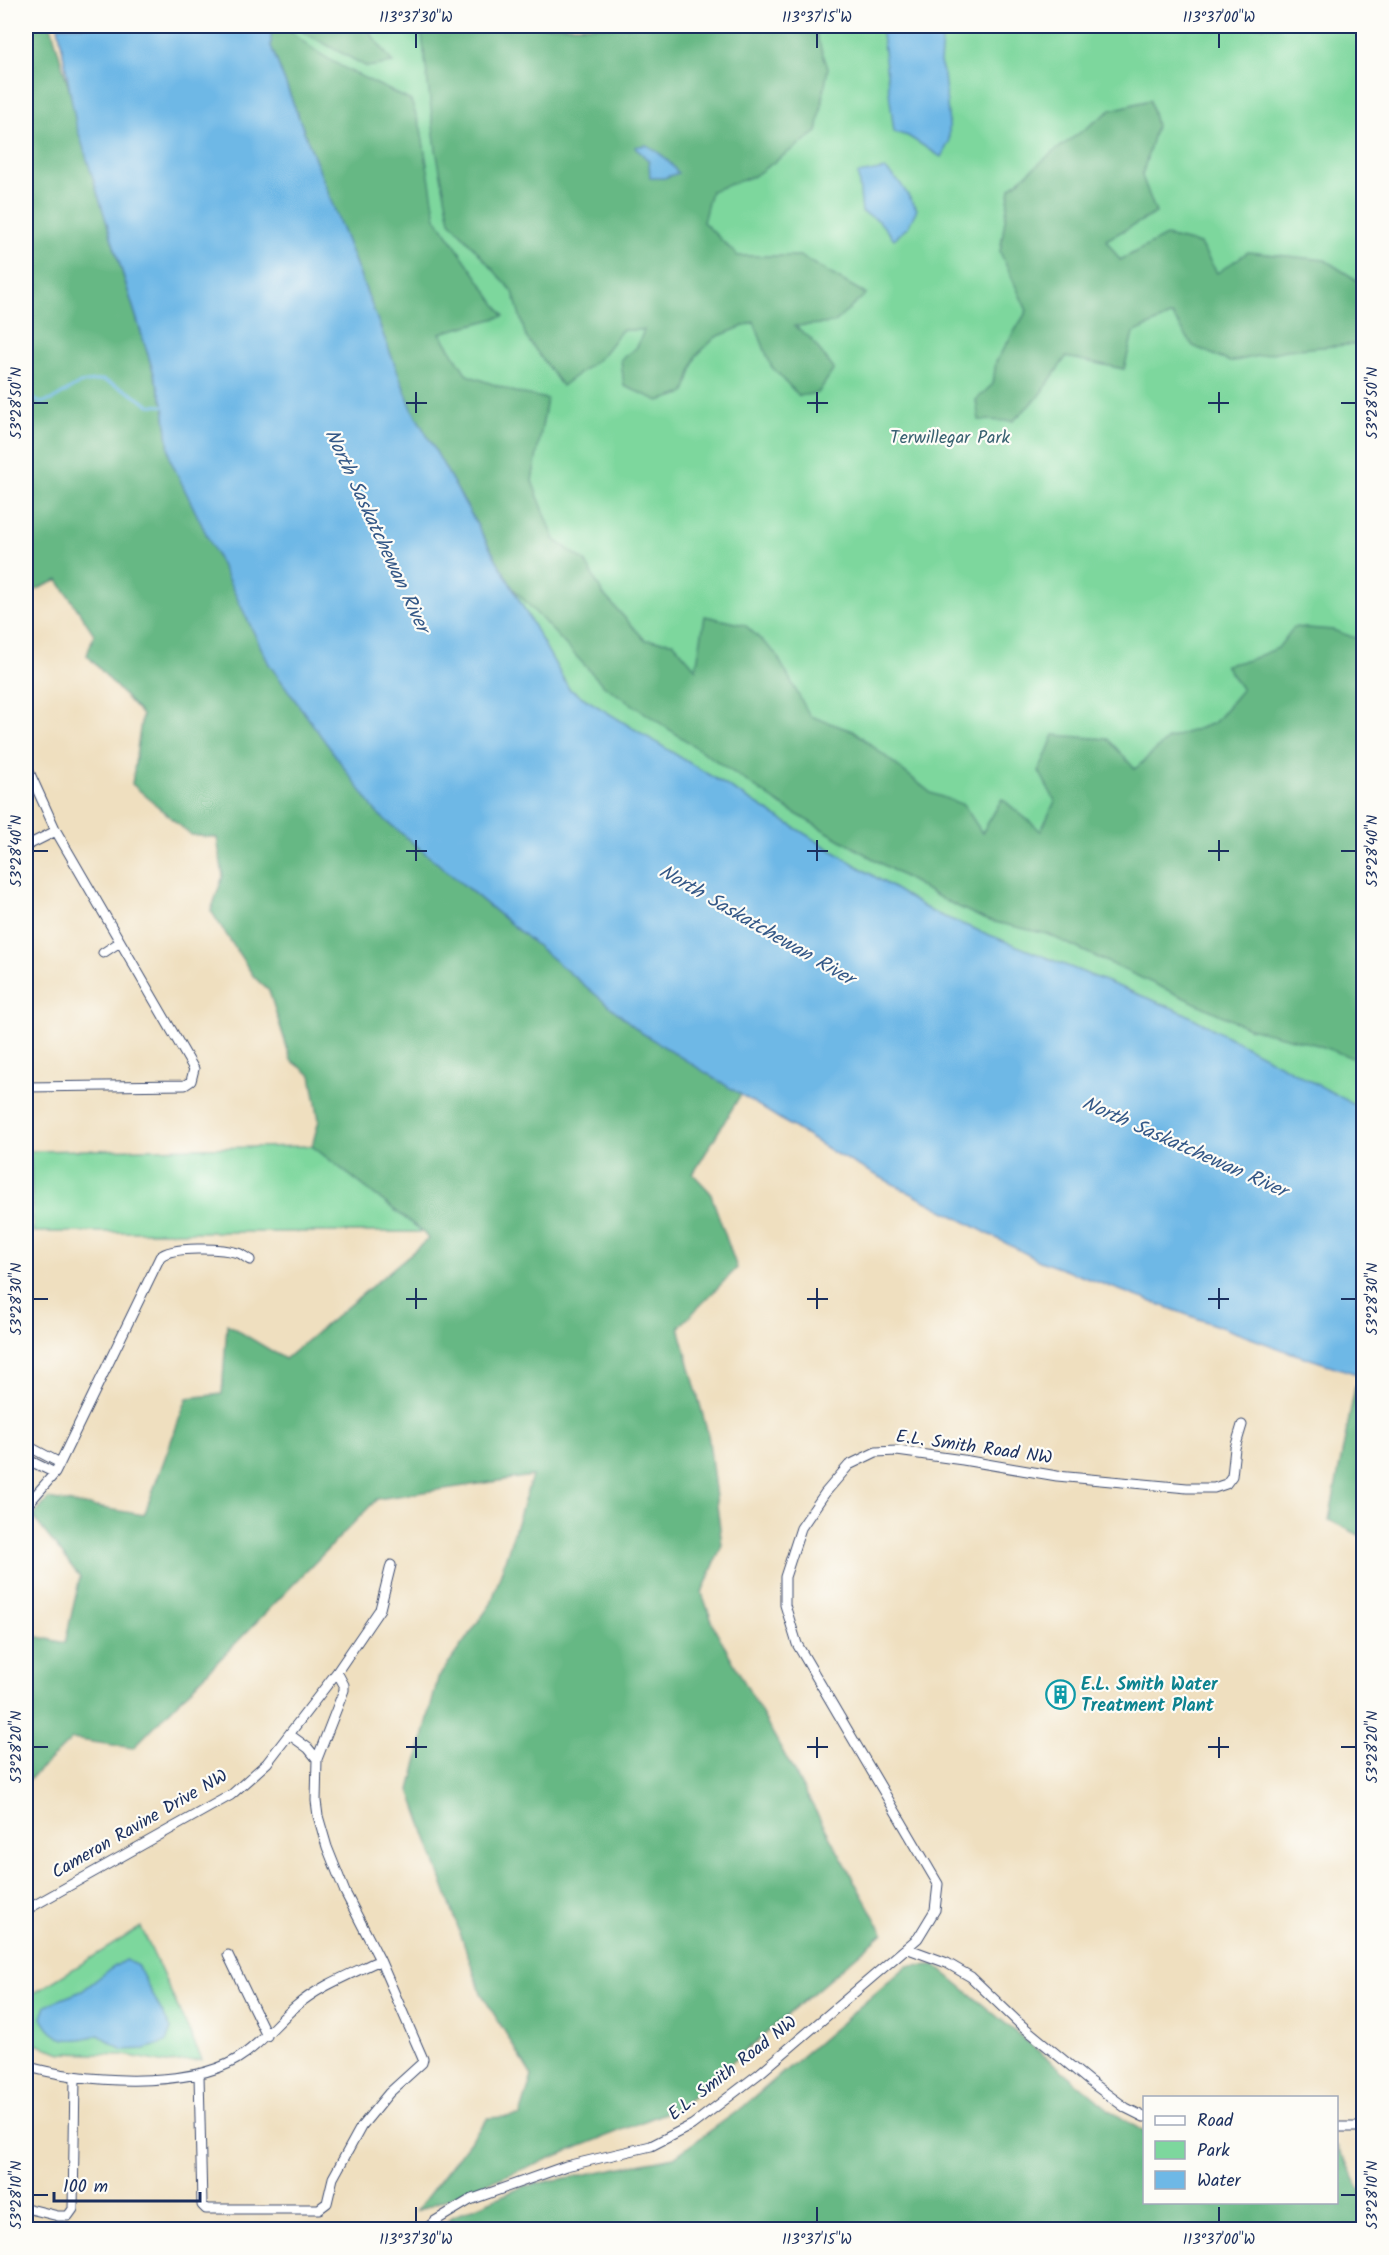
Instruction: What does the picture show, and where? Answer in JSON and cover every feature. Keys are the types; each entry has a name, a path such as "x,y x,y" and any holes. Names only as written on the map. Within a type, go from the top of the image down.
{"street":[{"path":"26,765 56,831 194,1069 191,1081 175,1086 26,1087"},
{"path":"26,846 56,831"},
{"path":"103,953 120,942"},
{"path":"26,1506 55,1473 160,1257 172,1251 230,1251 250,1260"},
{"name":"E.L. Smith Road NW","path":"424,2229 470,2200 566,2166 651,2146 692,2126 760,2073 918,1938 933,1913 938,1884 797,1644 785,1605 785,1578 801,1528 825,1493 849,1465 876,1452 897,1451 1056,1476 1187,1488 1214,1488 1226,1484 1233,1476 1235,1448 1242,1425"},
{"path":"26,1445 60,1463"},
{"path":"26,1459 55,1473"},
{"name":"Cameron Ravine Drive NW","path":"26,1910 231,1795 267,1763 337,1672 380,1609 392,1565"},
{"path":"199,2075 202,2205 206,2209 320,2209 324,2207 333,2178 362,2127 388,2093 422,2063 423,2058 380,1960 345,1892 327,1847 316,1801 317,1759 344,1690 344,1685 337,1672"},
{"path":"290,1735 308,1748 317,1759"},
{"path":"906,1948 947,1963 971,1977 1020,2024 1089,2081 1125,2108 1143,2117"},
{"path":"228,1955 267,2036"},
{"path":"26,2066 75,2077 151,2079 199,2075 236,2060 255,2047 295,2007 312,1994 380,1960"},
{"path":"26,2208 58,2217 68,2216 73,2209 75,2077"},
{"path":"1338,2127 1364,2127"}],"green space":[{"path":"26,26 51,26 112,240 164,406 170,459 377,813 642,1033 741,1094 693,1174 710,1192 737,1268 679,1327 708,1434 722,1545 702,1593 714,1627 883,1933 680,2107 416,2211 488,2118 520,2116 532,2076 481,1993 410,1790 438,1678 491,1604 532,1476 377,1499 133,1748 72,1739 30,1779 26,1780 26,1634 65,1643 80,1577 33,1517 48,1499 144,1515 187,1398 222,1394 227,1324 285,1359 428,1239 423,1232 312,1146 319,1120 311,1075 291,1060 269,991 254,977 211,911 223,876 217,838 191,835 132,784 142,715 87,655 94,634 58,580 26,594"},
{"name":"Terwillegar Park","path":"271,26 1363,26 1363,1121 1182,1012 932,912 569,689 412,409"},
{"path":"271,26 285,26 330,60 411,101 421,129 436,218 504,316 440,333 467,375 515,392 547,399 532,481 555,540 585,561 603,594 645,640 673,642 696,669 705,616 745,625 776,654 810,716 855,732 931,793 964,805 982,833 1002,799 1041,831 1055,801 1039,771 1054,735 1108,739 1135,769 1168,739 1214,723 1242,690 1225,665 1249,660 1278,648 1294,627 1333,630 1355,638 1363,635 1363,1062 1318,1045 1249,1028 1047,934 986,920 942,899 786,808 602,684 512,587 412,409 271,46"},
{"path":"301,26 365,26 393,63 367,67 303,32"},
{"path":"421,26 813,26 828,68 817,132 754,176 711,191 703,222 738,256 800,256 866,294 834,323 795,326 810,338 834,369 818,393 799,396 771,366 754,322 716,337 696,356 685,393 659,401 624,386 621,359 637,347 644,330 622,330 601,357 562,386 526,337 513,292 450,221 436,150"},
{"path":"1150,100 1156,126 1142,176 1156,213 1106,240 1120,260 1166,236 1200,244 1217,273 1248,252 1325,260 1363,284 1363,313 1357,344 1286,350 1230,362 1193,346 1172,315 1133,333 1124,369 1066,357 1039,396 1013,421 979,420 976,400 993,384 996,361 1027,311 1000,252 1010,188 1052,153 1111,110"},
{"path":"312,1146 423,1232 33,1232 30,1151"},
{"path":"1355,1387 1363,1390 1363,1537 1329,1520"},
{"path":"141,1927 202,2060 166,2063 125,2055 62,2053 26,2041 26,1994 28,1997"},
{"path":"935,1965 1112,2112 1143,2131 1143,2204 1338,2204 1338,2148 1363,2195 1363,2229 439,2229 452,2217 525,2186 674,2157 743,2107 907,1966"}],"water":[{"name":"North Saskatchewan River","path":"58,26 271,26 271,46 412,409 569,689 932,912 1182,1012 1363,1109 1363,1376 1292,1353 1040,1261 836,1154 642,1033 377,813 269,664 170,459 164,406 76,124"},
{"path":"881,26 936,26 942,39 940,63 944,75 949,142 941,157 908,136 894,132"},
{"path":"646,145 664,157 678,173 664,178 650,178 649,161 635,147"},
{"path":"885,169 900,183 917,209 908,227 894,239 878,220 862,212 858,174"},
{"path":"125,1960 137,1965 171,2029 166,2042 145,2049 122,2050 99,2035 81,2039 66,2039 59,2037 47,2027 42,2018 46,2005 82,1991"}],"waterway":[{"path":"26,395 41,403 54,399 80,383 102,380 124,389 149,405 164,406"}],"place":[{"name":"E.L. Smith Water Treatment Plant","path":"1060,1695"}]}
